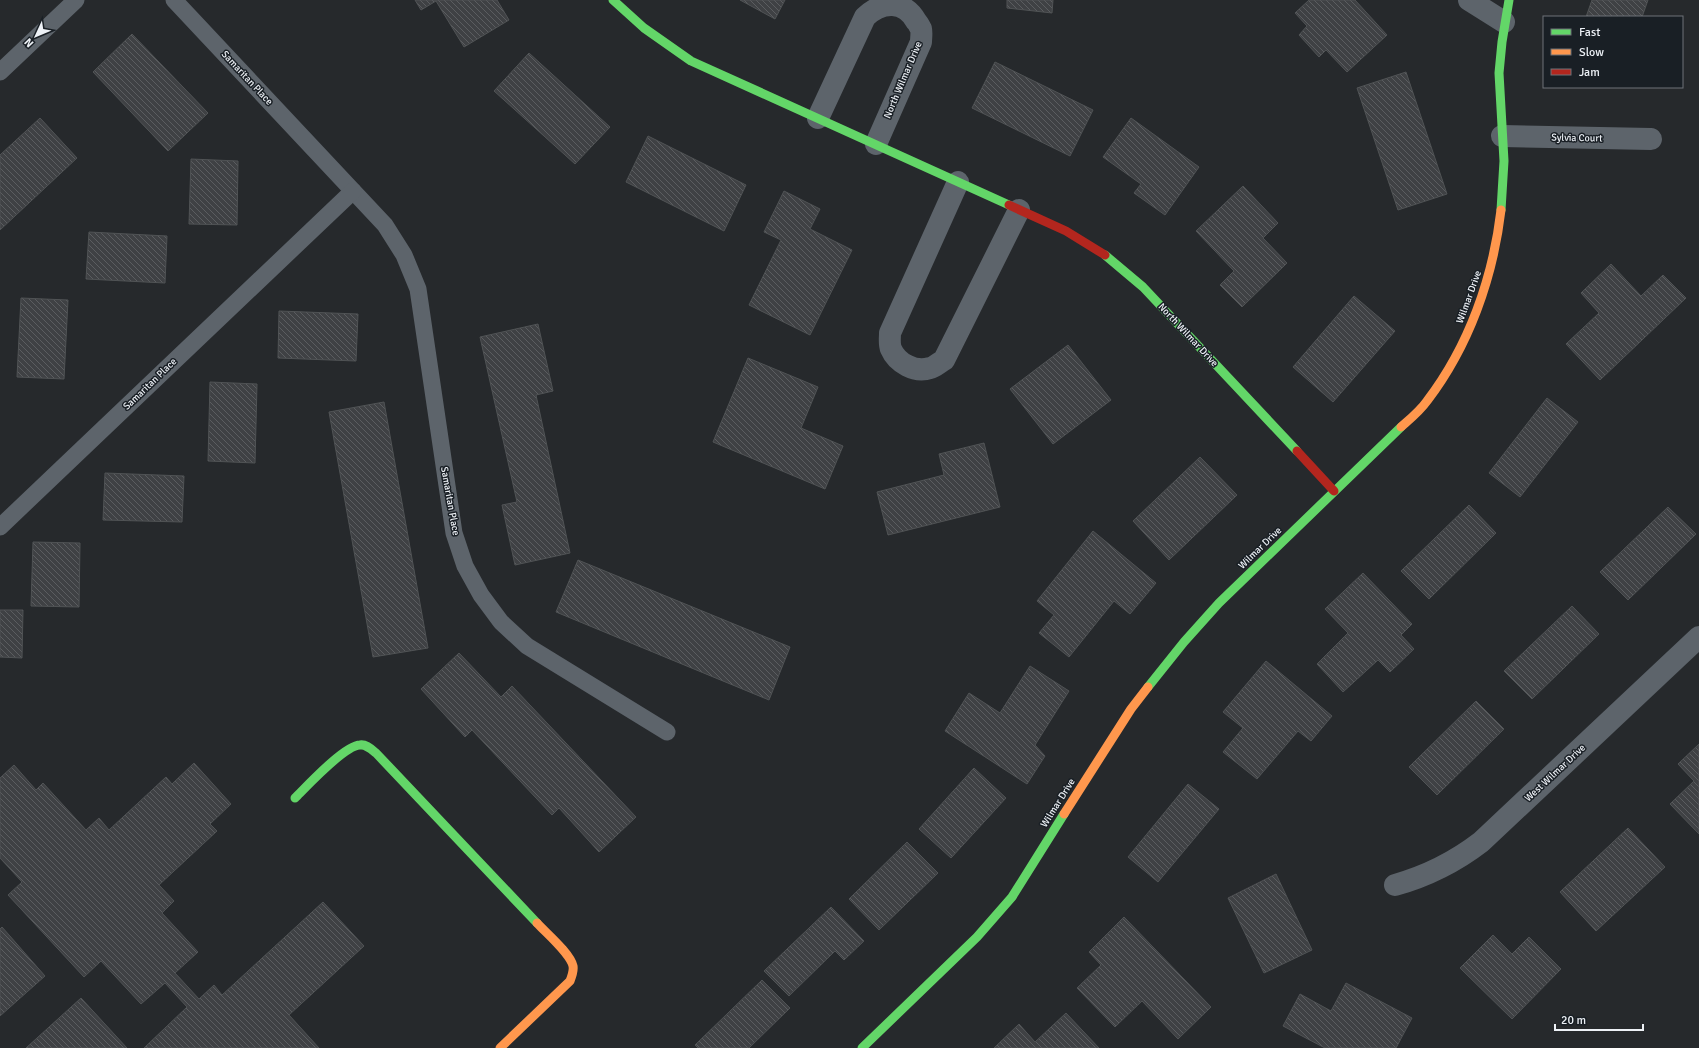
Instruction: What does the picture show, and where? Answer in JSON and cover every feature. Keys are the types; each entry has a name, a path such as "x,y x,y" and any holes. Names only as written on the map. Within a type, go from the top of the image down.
{"street":[{"name":"North Wilmar Drive","path":"613,0 644,28 691,61 1066,231 1101,252 1143,287 1334,491"},
{"path":"1469,0 1504,22"},
{"name":"Wilmar Drive","path":"862,1048 977,937 1012,897 1131,709 1184,642 1219,603 1427,402 1452,365 1475,318 1493,262 1499,233 1504,171 1499,84 1504,22 1509,0"},
{"name":"North Wilmar Drive","path":"818,118 865,17 873,9 887,5 900,6 912,13 921,29 921,42 876,144"},
{"name":"Sylvia Court","path":"1502,136 1651,139"},
{"path":"958,182 890,333 890,348 896,358 907,366 919,369 931,368 944,360 1019,210"},
{"name":"West Wilmar Drive","path":"1395,885 1416,879 1461,857 1482,842 1699,637"},
{"path":"295,798 346,750 356,744 366,745 376,753 566,954 572,962 574,972 570,981 500,1048"}],"lane":[{"path":"0,72 76,0"},
{"name":"Samaritan Place","path":"174,0 385,225 404,255 418,289 454,532 465,566 481,596 501,622 527,646 667,732"},
{"name":"Samaritan Place","path":"0,527 353,191"}],"building":[{"path":"415,0 497,0 509,20 464,47 436,1 421,10"},
{"path":"740,0 785,0 775,19"},
{"path":"1007,0 1053,0 1052,13 1007,8"},
{"path":"1309,0 1355,0 1387,35 1347,72 1326,50 1319,57 1299,35 1307,26 1295,13"},
{"path":"1592,0 1648,0 1642,16 1586,16"},
{"path":"132,34 208,113 168,151 93,72"},
{"path":"529,53 610,127 575,164 494,91"},
{"path":"995,62 1093,110 1070,156 972,108"},
{"path":"1406,72 1447,194 1398,210 1357,88"},
{"path":"40,118 77,158 0,230 0,155"},
{"path":"1131,118 1199,167 1165,215 1134,193 1141,184 1103,157"},
{"path":"648,136 746,185 724,231 626,182"},
{"path":"191,159 238,161 237,225 189,224"},
{"path":"1243,186 1278,223 1263,238 1287,263 1242,307 1220,285 1234,271 1196,231"},
{"path":"784,191 820,209 810,229 852,250 810,335 749,305 781,240 764,232"},
{"path":"89,232 167,236 165,283 86,279"},
{"path":"1611,264 1641,296 1663,275 1686,298 1600,380 1566,344 1599,313 1581,293"},
{"path":"1354,296 1395,331 1333,402 1293,367"},
{"path":"21,298 68,300 64,379 17,377"},
{"path":"279,311 358,314 356,361 278,358"},
{"path":"538,324 553,391 536,395 570,553 515,565 502,505 517,502 480,337"},
{"path":"1068,345 1111,400 1053,444 1010,389"},
{"path":"748,358 818,387 801,428 843,446 825,489 713,442"},
{"path":"210,382 257,384 255,463 208,461"},
{"path":"1547,398 1578,422 1520,497 1489,473"},
{"path":"384,402 428,648 373,657 329,412"},
{"path":"984,443 1000,507 888,535 877,492 944,475 939,454"},
{"path":"1200,457 1237,495 1169,560 1133,521"},
{"path":"105,473 184,476 182,522 103,520"},
{"path":"1469,505 1496,533 1429,599 1401,571"},
{"path":"1668,507 1696,534 1628,600 1600,572"},
{"path":"1093,531 1156,583 1130,614 1114,601 1069,657 1039,633 1054,615 1037,601"},
{"path":"33,542 80,543 79,607 31,606"},
{"path":"578,560 790,647 769,700 556,612"},
{"path":"1363,573 1412,624 1401,635 1414,649 1390,672 1378,660 1343,692 1317,664 1348,633 1325,609"},
{"path":"1572,606 1599,634 1532,699 1504,671"},
{"path":"0,610 23,610 22,658 0,657"},
{"path":"459,653 501,697 512,686 636,817 599,852 559,808 552,815 472,730 465,737 421,689"},
{"path":"1266,661 1332,716 1311,741 1298,731 1257,779 1223,752 1243,728 1223,712"},
{"path":"1030,666 1069,691 1035,745 1045,756 1027,784 945,731 969,693 1000,713"},
{"path":"1476,701 1504,729 1437,795 1409,767"},
{"path":"1699,744 1699,834 1670,804 1694,781 1678,764"},
{"path":"194,763 231,804 210,824 217,831 159,885 174,901 162,913 198,952 175,973 199,999 214,985 222,995 323,902 364,946 289,1015 319,1048 144,1048 187,1007 165,983 141,1004 101,961 84,977 8,895 22,882 0,858 0,778 14,765 36,790 43,783 86,830 99,818 109,830 166,777 172,784"},
{"path":"974,768 1006,798 951,858 919,829"},
{"path":"1188,784 1219,809 1158,882 1128,857"},
{"path":"1628,828 1665,867 1596,931 1560,892"},
{"path":"907,842 938,873 879,930 849,899"},
{"path":"1276,874 1312,950 1264,973 1228,898"},
{"path":"831,907 864,941 844,960 835,951 789,996 764,971"},
{"path":"1124,917 1211,1007 1178,1039 1142,1001 1115,1027 1077,988 1101,965 1089,952"},
{"path":"2,927 45,976 0,1016 0,929"},
{"path":"1493,935 1512,954 1529,937 1561,969 1512,1019 1460,968"},
{"path":"762,980 790,1008 749,1048 698,1048 695,1045"},
{"path":"1346,983 1412,1018 1396,1048 1325,1048 1283,1026 1300,994 1331,1011"},
{"path":"81,998 127,1048 26,1048"},
{"path":"1066,1013 1099,1048 994,1048 1019,1024 1035,1042"}],"traffic: fast":[{"path":"613,0 644,28 691,61 1009,205"},
{"path":"1501,210 1504,161 1499,73 1502,42 1509,0"},
{"path":"1105,255 1143,287 1297,451"},
{"path":"1148,687 1184,642 1219,603 1401,427"},
{"path":"295,798 326,767 345,752 360,745 370,748 537,923"},
{"path":"862,1048 977,937 1012,897 1064,814"}],"traffic: slow":[{"path":"1401,427 1418,412 1442,380 1467,334 1477,310 1492,261 1501,210"},
{"path":"1064,814 1131,709 1148,687"},
{"path":"500,1048 570,981 572,975 573,966 567,955 537,923"}],"traffic: jam":[{"path":"1009,205 1066,231 1105,255"},
{"path":"1297,451 1334,491"}]}
